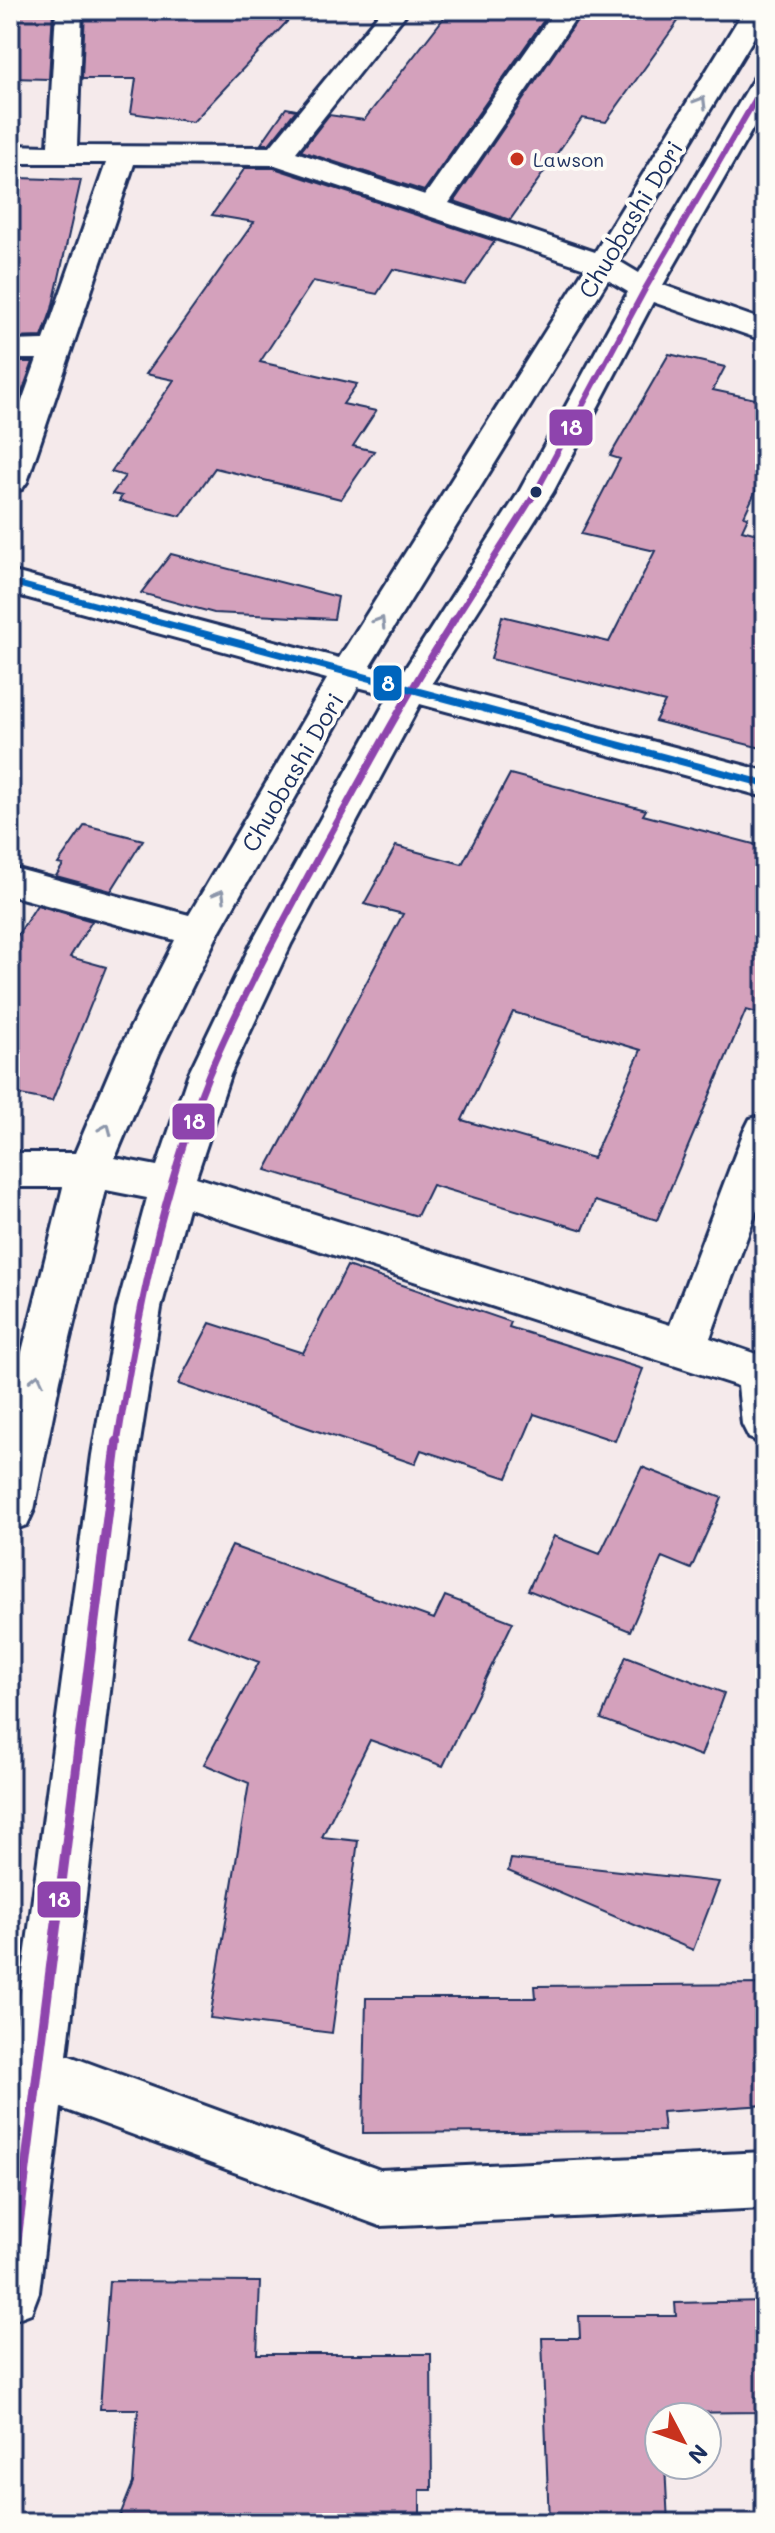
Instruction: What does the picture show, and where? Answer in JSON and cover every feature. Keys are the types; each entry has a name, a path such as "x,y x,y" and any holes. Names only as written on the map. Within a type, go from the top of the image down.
{"street":[{"path":"62,154 69,10"},
{"path":"278,156 396,10"},
{"path":"432,207 568,10"},
{"name":"Chuobashi Dori","path":"10,1510 37,1380 89,1170 138,1054 199,932 349,671 756,10"},
{"name":"Chuobashi Dori","path":"10,2292 18,2163 37,2071 115,1455 139,1308 172,1186 209,1075 271,944 411,688 536,492 645,289 765,83"},
{"path":"10,154 278,156 602,264 645,289 765,332"},
{"path":"10,482 123,155"},
{"path":"10,350 54,349"},
{"path":"10,582 765,784"},
{"path":"10,881 199,932"},
{"path":"684,1348 765,1131"},
{"path":"10,1170 89,1170 172,1186 684,1348 762,1375 765,1424"},
{"path":"37,2071 380,2198 765,2180"}],"building":[{"path":"10,10 53,10 49,79 10,78"},
{"path":"85,10 298,10 193,122 131,113 136,79 82,79"},
{"path":"450,10 551,10 424,191 301,151 329,115 364,120"},
{"path":"584,10 623,10 679,20 606,122 582,118 510,220 454,201"},
{"path":"286,108 296,110 269,144 261,144"},
{"path":"245,168 274,168 495,241 465,285 393,269 377,294 313,281 260,362 357,384 343,404 376,411 353,446 374,451 341,499 215,468 181,516 119,501 122,496 112,494 125,476 111,472 174,380 146,374 254,222 212,215"},
{"path":"19,178 81,180 52,309 42,337 10,338 10,220"},
{"path":"669,354 725,367 713,390 765,401 765,471 744,516 748,517 742,530 765,536 765,749 655,721 665,702 491,659 502,616 609,642 655,551 581,534 620,459 610,456"},
{"path":"10,362 33,362 18,403 10,402"},
{"path":"171,554 338,597 334,619 214,613 141,593"},
{"path":"510,774 646,810 643,815 765,847 765,1015 746,1010 657,1220 595,1201 583,1230 432,1185 417,1216 266,1170 403,914 364,904 396,846 462,864","holes":["513,1012 641,1050 593,1158 462,1120"]},
{"path":"85,825 143,840 111,891 56,876 63,865 58,864"},
{"path":"37,905 92,921 70,957 106,967 52,1101 10,1093 10,947"},
{"path":"347,1266 511,1322 509,1327 643,1369 615,1441 534,1414 507,1478 421,1450 415,1464 178,1384 210,1323 303,1353"},
{"path":"642,1467 722,1498 691,1569 662,1557 630,1631 528,1590 554,1536 600,1554"},
{"path":"232,1546 434,1619 445,1596 513,1622 443,1766 370,1740 322,1837 358,1841 332,2033 210,2018 249,1783 204,1764 259,1662 187,1635"},
{"path":"626,1656 724,1693 701,1756 601,1719"},
{"path":"511,1859 719,1882 693,1950 508,1871"},
{"path":"765,1984 765,2105 662,2112 664,2131 363,2133 366,1998 536,1998 535,1986"},
{"path":"109,2281 260,2282 257,2354 431,2354 432,2490 420,2490 420,2523 117,2523 133,2483 138,2409 100,2409"},
{"path":"765,2301 765,2412 723,2412 723,2401 643,2401 643,2481 666,2481 668,2523 549,2523 542,2338 580,2338 579,2316 676,2316 675,2303"}],"transit line":[{"name":"18","path":"10,2292 115,1455 139,1308 172,1186 209,1075 271,944 411,688 536,492 645,289 765,83"},
{"name":"8","path":"10,582 765,784"}],"place":[{"name":"Lawson","path":"517,159"}]}
